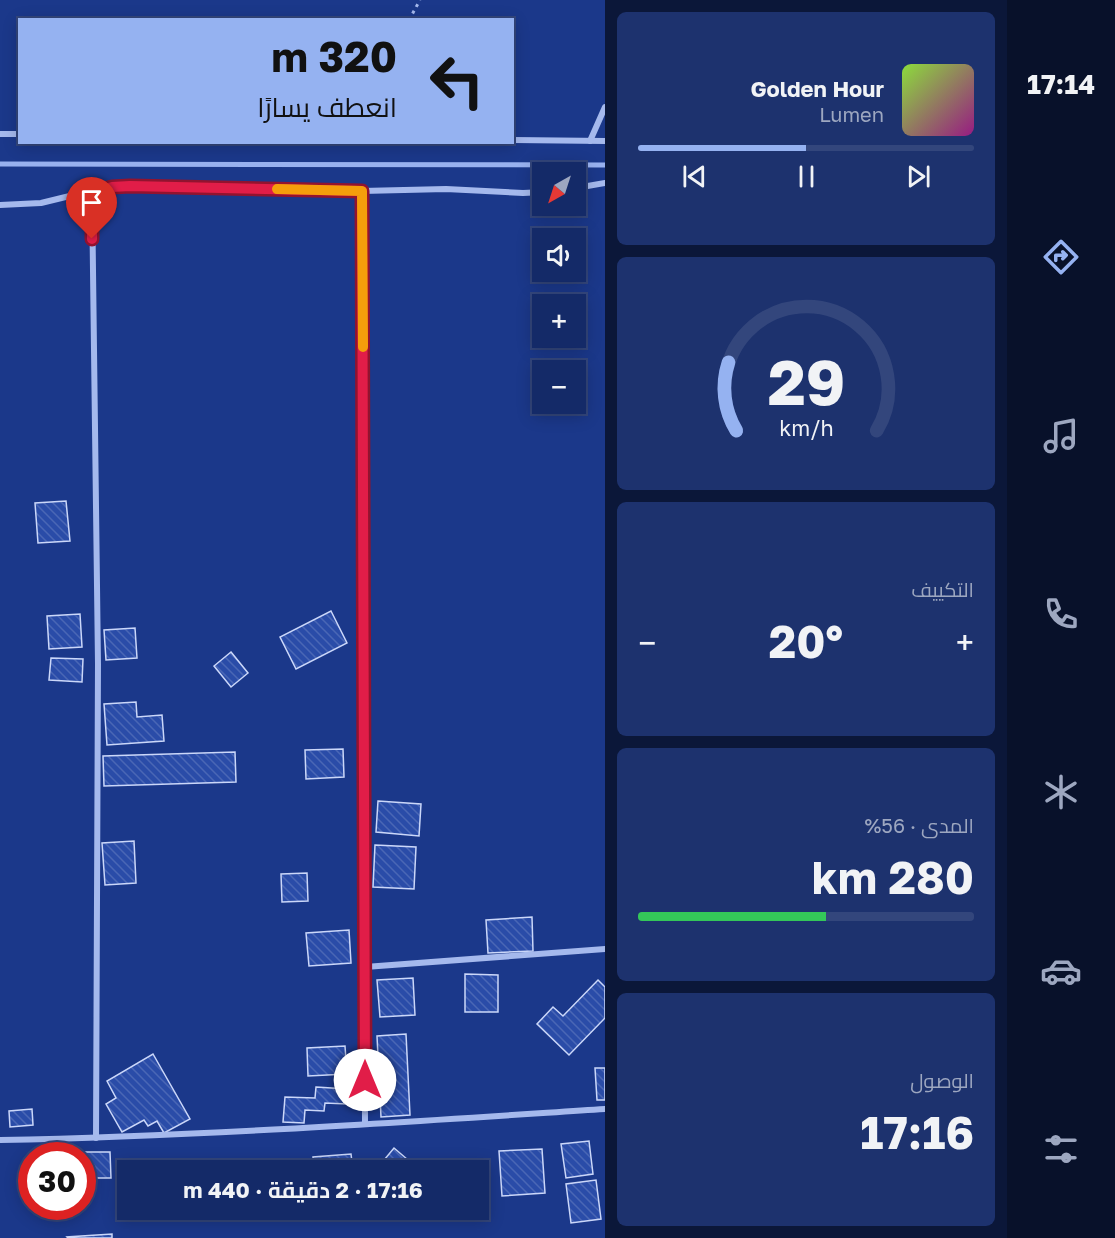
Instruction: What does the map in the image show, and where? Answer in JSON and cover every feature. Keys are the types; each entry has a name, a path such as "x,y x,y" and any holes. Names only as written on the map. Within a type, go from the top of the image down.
{"street":[{"path":"590,141 605,106"},
{"path":"0,134 18,134"},
{"path":"514,140 605,141"},
{"path":"586,186 605,183"},
{"path":"0,205 41,203 112,187 130,186 362,191 447,189 532,193"},
{"path":"362,191 365,1124"},
{"path":"92,192 99,664 96,1138"},
{"path":"365,968 605,949"},
{"path":"0,1140 96,1138 605,1109"}],"path":[{"path":"410,18 420,0"}],"building":[{"path":"66,501 70,541 38,543 35,503"},
{"path":"331,611 347,643 296,669 280,637"},
{"path":"80,614 82,647 49,649 47,616"},
{"path":"135,628 137,658 106,660 104,630"},
{"path":"231,652 248,673 231,687 214,666"},
{"path":"51,658 83,659 82,682 49,680"},
{"path":"136,702 137,717 162,715 164,741 107,745 104,704"},
{"path":"343,749 344,777 306,779 305,750"},
{"path":"235,752 236,782 104,786 103,756"},
{"path":"378,801 421,804 419,836 376,832"},
{"path":"134,841 136,883 105,885 102,843"},
{"path":"375,845 416,847 414,889 373,887"},
{"path":"307,873 308,901 282,902 281,874"},
{"path":"532,917 533,951 488,953 486,920"},
{"path":"349,930 351,963 309,966 306,933"},
{"path":"465,974 498,975 498,1012 465,1012"},
{"path":"413,978 415,1015 380,1017 377,980"},
{"path":"598,980 605,987 605,1018 569,1055 537,1024 553,1007 563,1016"},
{"path":"406,1034 410,1115 381,1117 377,1036"},
{"path":"345,1046 347,1074 308,1076 307,1048"},
{"path":"153,1054 190,1119 164,1133 157,1121 148,1126 144,1120 122,1132 106,1104 116,1098 107,1081"},
{"path":"595,1068 605,1068 605,1100 597,1100"},
{"path":"316,1087 347,1089 347,1104 325,1103 324,1111 305,1110 304,1123 283,1122 285,1097 315,1098"},
{"path":"32,1109 33,1125 10,1127 9,1111"},
{"path":"589,1141 593,1174 566,1178 561,1144"},
{"path":"394,1148 408,1160 384,1160"},
{"path":"542,1149 545,1193 502,1196 499,1151"},
{"path":"96,1152 110,1152 111,1178 96,1178"},
{"path":"351,1154 352,1160 313,1160 313,1157"},
{"path":"596,1180 601,1219 571,1223 566,1184"},
{"path":"112,1234 112,1238 67,1237"}],"waterway":[{"path":"0,164 605,165"}],"slow traffic":[{"path":"277,189 362,191 363,347"}],"route":[{"path":"92,239 92,192 112,187 362,191 365,1080"}]}
